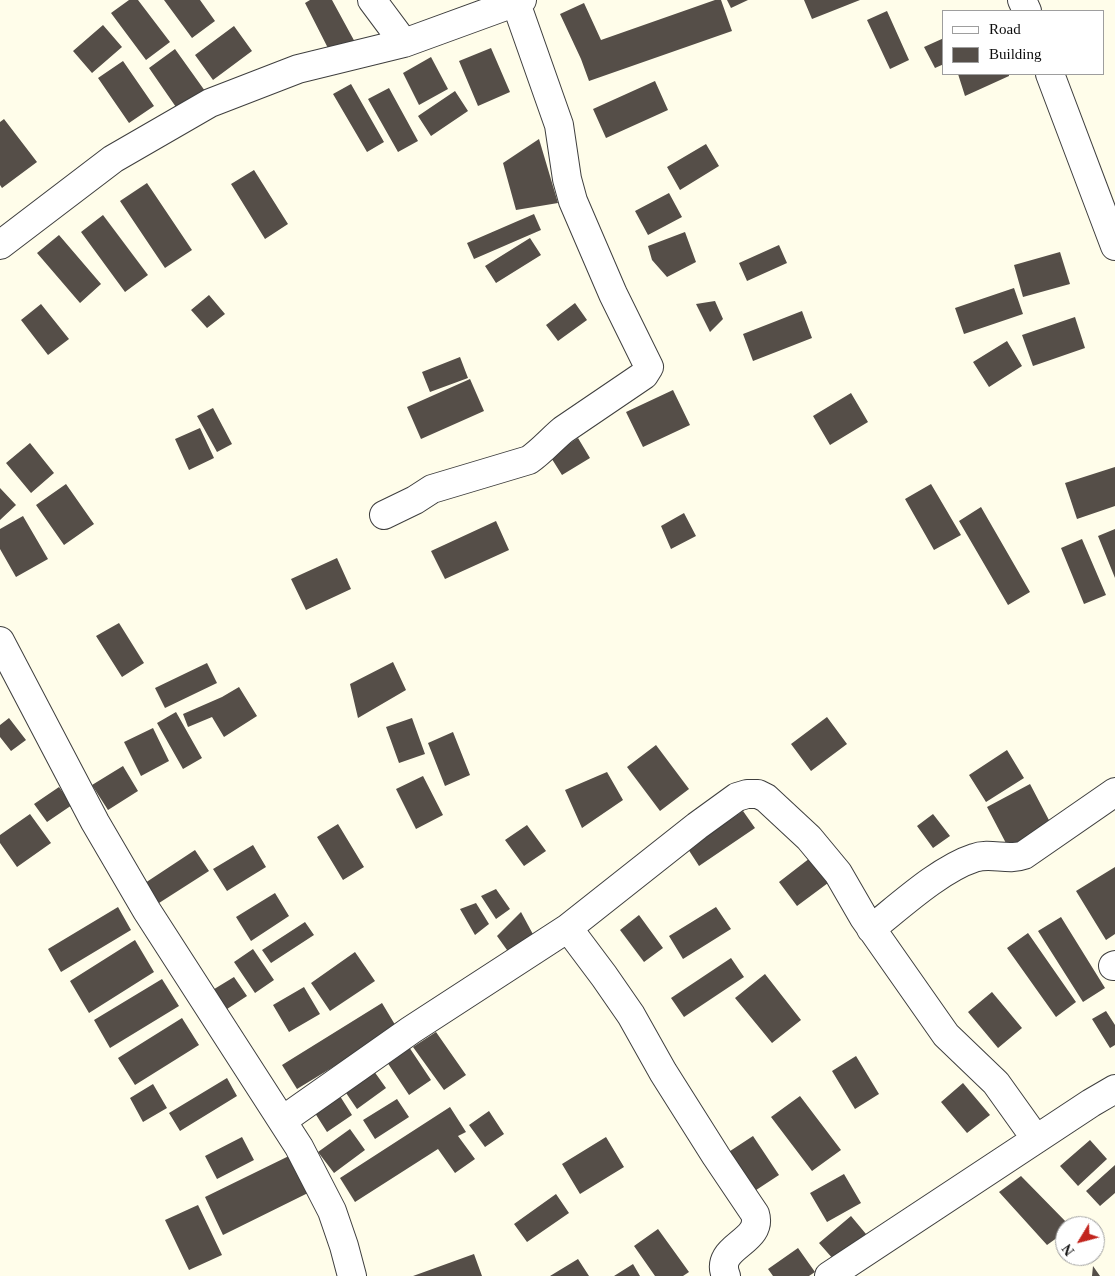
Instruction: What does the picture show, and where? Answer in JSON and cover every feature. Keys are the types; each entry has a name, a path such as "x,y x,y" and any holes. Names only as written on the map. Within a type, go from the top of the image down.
{"street":[{"path":"372,0 404,43"},
{"path":"0,245 113,159 210,104 298,69 404,43 519,1 559,125 567,179 573,201 613,294 648,367 644,375 562,430 550,440 541,452 529,460 432,489 384,515"},
{"path":"1050,75 1115,246"},
{"path":"0,641 96,822 143,903 299,1147 332,1211 352,1276"},
{"path":"871,929 943,874 963,862 976,857 1017,857 1024,854 1115,792"},
{"path":"283,1120 411,1030 568,928 697,826 737,797 747,794 758,794 766,798 809,838 838,873 843,885 871,929 946,1035 996,1083 1036,1139"},
{"path":"568,928 631,1016 668,1080 754,1214 757,1222 756,1228 726,1259 723,1266 726,1276"},
{"path":"829,1276 1091,1103 1115,1090"}],"building":[{"path":"129,0 138,0 170,42 146,60 111,13"},
{"path":"164,0 200,0 215,21 192,38"},
{"path":"310,0 332,0 356,44 332,56 305,3"},
{"path":"715,0 721,0 732,31 589,81 560,14 584,3 601,40"},
{"path":"727,0 748,0 731,8"},
{"path":"804,0 860,0 812,19"},
{"path":"887,11 909,60 890,69 867,20"},
{"path":"103,25 122,47 92,73 73,51"},
{"path":"234,26 252,51 213,80 195,55"},
{"path":"942,39 942,65 935,68 924,47"},
{"path":"491,48 510,92 478,106 459,61"},
{"path":"175,49 205,91 178,110 149,68"},
{"path":"431,57 448,89 419,105 403,73"},
{"path":"123,61 154,106 129,123 98,78"},
{"path":"958,75 1009,75 1009,76 965,96"},
{"path":"655,81 668,110 606,138 593,109"},
{"path":"351,84 384,142 367,152 333,94"},
{"path":"389,88 418,141 398,152 368,99"},
{"path":"455,91 468,111 431,136 418,116"},
{"path":"4,119 37,162 2,188 0,185 0,122"},
{"path":"539,139 558,203 516,210 503,163"},
{"path":"706,144 719,166 680,190 667,167"},
{"path":"254,170 288,224 265,239 231,184"},
{"path":"147,183 192,250 165,268 120,201"},
{"path":"669,193 682,217 648,235 635,211"},
{"path":"534,214 541,230 474,259 467,243"},
{"path":"103,215 148,275 125,292 81,232"},
{"path":"685,232 696,262 667,277 652,260 648,246"},
{"path":"59,235 101,284 80,303 37,253"},
{"path":"530,238 541,255 496,283 485,266"},
{"path":"779,245 787,263 747,281 739,263"},
{"path":"1060,252 1070,284 1023,297 1014,265"},
{"path":"1014,288 1023,314 964,334 955,308"},
{"path":"209,295 225,314 207,328 191,310"},
{"path":"715,301 723,319 710,332 696,304"},
{"path":"575,303 587,320 558,341 546,325"},
{"path":"41,304 69,339 48,355 21,320"},
{"path":"802,311 812,338 753,361 743,334"},
{"path":"1075,317 1085,348 1033,366 1022,335"},
{"path":"1007,341 1022,366 989,387 973,362"},
{"path":"460,357 468,378 430,392 422,372"},
{"path":"470,379 484,411 421,439 407,407"},
{"path":"673,390 690,425 643,447 626,412"},
{"path":"851,393 868,422 830,445 813,416"},
{"path":"213,408 232,444 217,452 197,416"},
{"path":"200,428 214,458 189,470 175,439"},
{"path":"578,438 590,458 562,475 550,456"},
{"path":"30,443 54,473 31,493 6,463"},
{"path":"1115,467 1115,506 1077,519 1065,483"},
{"path":"66,484 94,524 64,545 36,505"},
{"path":"931,484 961,535 934,550 905,499"},
{"path":"0,488 16,505 0,520"},
{"path":"981,507 1030,592 1008,605 959,521"},
{"path":"684,513 696,536 671,549 661,526"},
{"path":"23,516 48,559 16,577 0,549 0,529"},
{"path":"496,521 509,550 445,579 431,551"},
{"path":"1115,529 1115,578 1098,536"},
{"path":"1082,539 1106,595 1084,604 1061,548"},
{"path":"337,558 351,589 306,610 291,579"},
{"path":"119,623 144,663 122,677 96,636"},
{"path":"393,662 406,690 358,718 350,684"},
{"path":"207,663 217,683 165,708 155,688"},
{"path":"239,687 257,716 224,737 212,717 188,727 183,714 222,697"},
{"path":"176,712 202,758 183,769 157,723"},
{"path":"827,717 847,744 811,771 791,744"},
{"path":"9,718 26,740 11,751 0,737 0,725"},
{"path":"412,718 425,754 399,763 386,727"},
{"path":"153,728 169,761 141,776 124,742"},
{"path":"453,732 470,775 445,786 428,743"},
{"path":"656,745 689,789 660,811 627,767"},
{"path":"1007,750 1024,778 986,802 969,775"},
{"path":"123,766 138,791 108,810 92,785"},
{"path":"607,772 623,800 582,828 565,790"},
{"path":"423,776 443,815 416,829 396,789"},
{"path":"1030,784 1051,824 1008,847 987,807"},
{"path":"59,787 72,805 47,822 34,804"},
{"path":"743,811 755,828 699,866 688,849"},
{"path":"30,814 51,843 17,867 0,843 0,835"},
{"path":"933,814 950,836 933,848 917,826"},
{"path":"338,824 364,867 343,880 317,837"},
{"path":"527,825 546,851 524,866 505,840"},
{"path":"253,845 266,867 227,891 213,869"},
{"path":"195,850 209,871 159,903 145,883"},
{"path":"810,858 828,883 797,906 779,882"},
{"path":"1115,867 1115,934 1106,940 1076,891"},
{"path":"496,889 510,909 496,919 481,896"},
{"path":"275,893 289,916 251,941 236,917"},
{"path":"476,903 489,924 475,935 460,909"},
{"path":"118,907 131,930 61,972 48,949"},
{"path":"716,907 731,929 683,959 669,936"},
{"path":"521,912 535,938 512,957 497,936"},
{"path":"639,915 663,948 644,962 620,930"},
{"path":"1061,917 1105,988 1083,1002 1038,931"},
{"path":"305,922 314,935 271,963 262,950"},
{"path":"1028,933 1076,1002 1056,1017 1007,948"},
{"path":"135,940 154,972 89,1013 70,981"},
{"path":"253,949 274,980 255,993 234,962"},
{"path":"355,952 375,981 330,1011 311,983"},
{"path":"731,958 744,977 684,1017 671,998"},
{"path":"765,974 801,1020 772,1043 735,998"},
{"path":"234,977 247,996 224,1011 211,991"},
{"path":"162,979 179,1006 110,1048 94,1020"},
{"path":"304,987 320,1014 289,1032 273,1005"},
{"path":"992,992 1022,1028 998,1048 968,1012"},
{"path":"382,1003 397,1028 297,1089 282,1065"},
{"path":"1106,1011 1115,1025 1115,1045 1110,1048 1092,1019"},
{"path":"182,1018 199,1045 135,1085 118,1058"},
{"path":"436,1032 466,1075 444,1090 413,1047"},
{"path":"407,1044 431,1080 409,1095 385,1059"},
{"path":"856,1056 879,1094 855,1109 832,1071"},
{"path":"371,1067 386,1088 357,1109 342,1087"},
{"path":"227,1078 237,1096 180,1131 169,1113"},
{"path":"963,1083 990,1115 967,1133 941,1102"},
{"path":"153,1084 167,1108 143,1122 130,1098"},
{"path":"338,1093 352,1115 327,1132 313,1110"},
{"path":"800,1096 841,1150 812,1171 771,1117"},
{"path":"397,1099 409,1117 375,1139 363,1120"},
{"path":"450,1107 466,1132 458,1136 475,1159 455,1173 438,1149 355,1202 340,1178"},
{"path":"489,1111 504,1134 485,1147 469,1125"},
{"path":"350,1129 365,1150 334,1173 318,1152"},
{"path":"753,1136 779,1175 747,1196 721,1157"},
{"path":"242,1137 254,1160 217,1179 205,1156"},
{"path":"606,1137 624,1167 580,1194 562,1164"},
{"path":"1090,1140 1107,1159 1078,1186 1060,1166"},
{"path":"293,1154 312,1191 223,1235 205,1197"},
{"path":"1115,1165 1115,1193 1100,1206 1086,1191"},
{"path":"844,1174 861,1203 827,1222 810,1193"},
{"path":"1021,1176 1060,1216 1055,1216 1055,1239 1047,1245 999,1192"},
{"path":"556,1194 569,1213 527,1242 514,1224"},
{"path":"198,1205 222,1255 189,1270 165,1220"},
{"path":"851,1216 866,1234 834,1260 819,1243"},
{"path":"658,1229 689,1272 683,1276 655,1276 634,1246"},
{"path":"798,1248 815,1272 809,1276 773,1276 768,1269"},
{"path":"474,1254 482,1276 413,1276"},
{"path":"578,1259 589,1276 550,1276"},
{"path":"633,1264 640,1276 614,1276"},
{"path":"1093,1266 1100,1276 1092,1276"}]}
